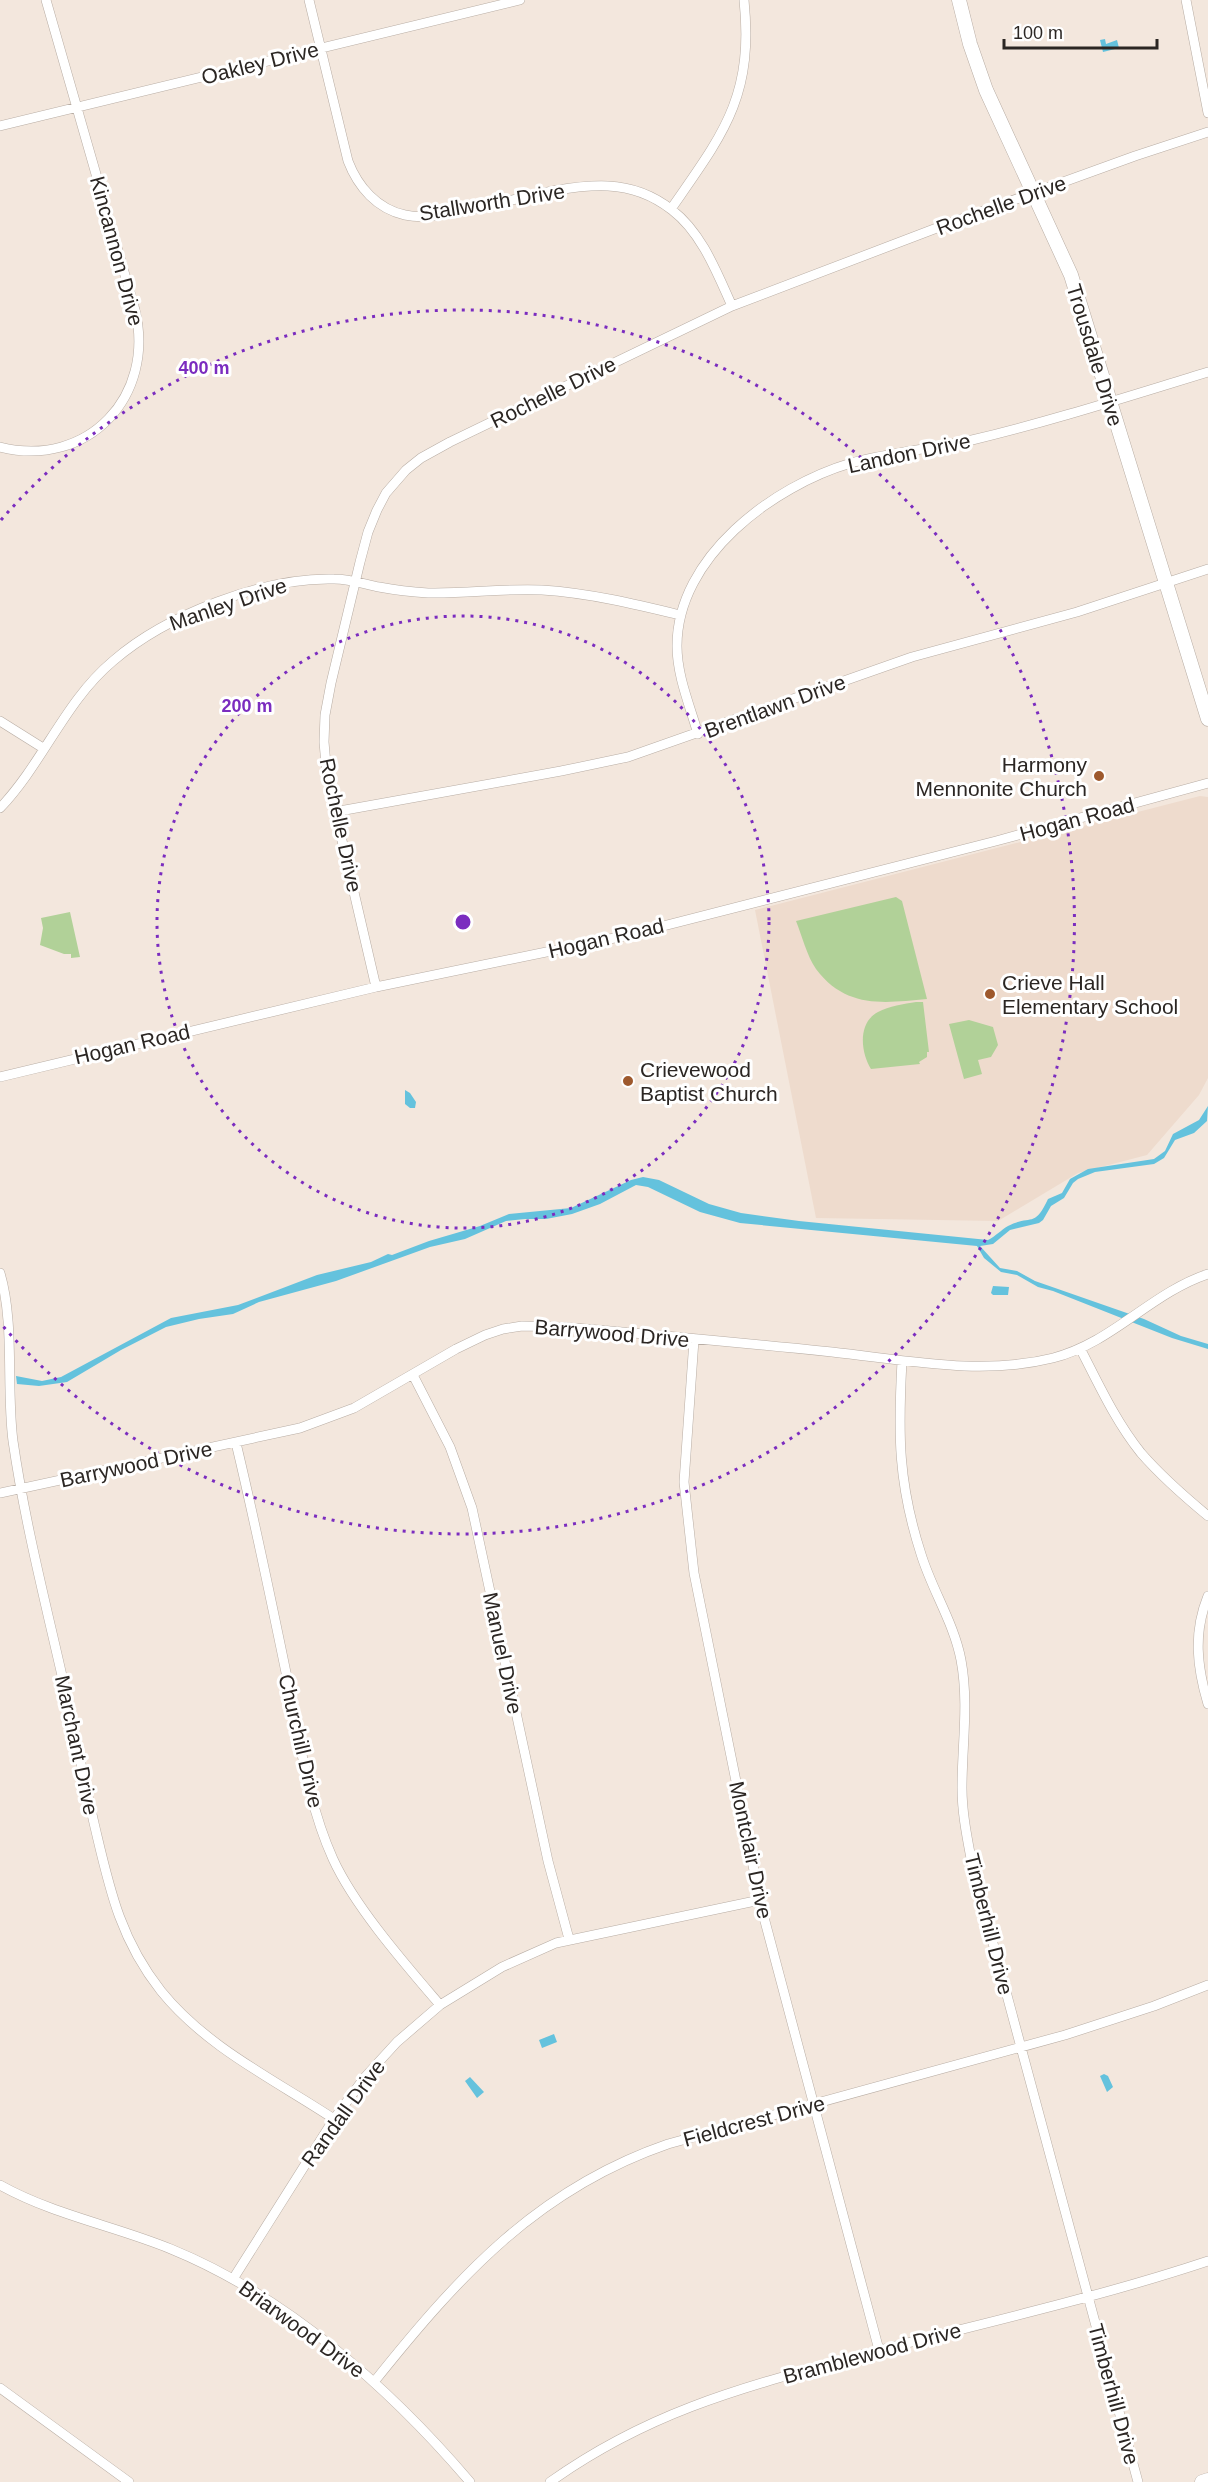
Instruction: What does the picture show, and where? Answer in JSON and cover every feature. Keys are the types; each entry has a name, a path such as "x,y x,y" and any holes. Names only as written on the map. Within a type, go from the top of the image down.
{"street":[{"name":"Kincannon Drive","path":"0,447 36,451 61,447 84,438 98,429 120,406 129,392 138,363 140,343 135,310 46,0"},
{"name":"Stallworth Drive","path":"309,0 351,169 364,190 391,210 406,215 436,216 568,189 600,186 637,192 671,209 691,229 732,306"},
{"name":"Oakley Drive","path":"0,126 520,0"},
{"path":"671,209 712,150 737,98 746,58 744,0"},
{"name":"Trousdale Drive","path":"959,0 980,75 1071,275 1208,719"},
{"path":"1186,0 1208,113"},
{"name":"Rochelle Drive","path":"376,987 325,765 325,715 368,532 382,500 400,476 413,464 450,442 732,306 1135,156 1208,132"},
{"name":"Landon Drive","path":"699,734 679,665 677,646 684,599 697,574 716,549 765,507 811,479 864,460 972,440 1109,403 1208,372"},
{"name":"Brentlawn Drive","path":"334,812 585,767 628,757 699,734 912,657 1077,612 1208,570"},
{"name":"Manley Drive","path":"0,808 92,680 126,650 164,626 202,609 269,586 316,579 356,582 397,590 430,593 548,590 591,596 680,615"},
{"path":"0,721 44,748"},
{"name":"Hogan Road","path":"0,1077 376,987 624,936 996,841 1208,783"},
{"name":"Marchant Drive","path":"0,1273 7,1307 10,1416 22,1488 106,1881 118,1918 127,1938 153,1981 189,2020 230,2052 334,2119"},
{"name":"Barrywood Drive","path":"0,1493 293,1430 337,1416 466,1344 493,1332 510,1328 555,1327 902,1361 995,1367 1033,1363 1081,1350 1181,1285 1208,1274"},
{"name":"Montclair Drive","path":"694,1340 684,1471 694,1573 760,1900 879,2350"},
{"path":"1081,1350 1117,1417 1136,1445 1160,1473 1208,1516"},
{"name":"Timberhill Drive","path":"902,1361 899,1437 903,1480 910,1518 921,1556 948,1618 961,1659 965,1720 963,1797 969,1844 980,1898 1138,2482"},
{"name":"Manuel Drive","path":"413,1375 450,1447 472,1508 549,1861 569,1939"},
{"name":"Churchill Drive","path":"236,1443 304,1765 322,1832 345,1881 391,1945 440,2005"},
{"path":"1208,1596 1202,1614 1197,1644 1199,1665 1208,1704"},
{"name":"Randall Drive","path":"233,2279 334,2119 380,2060 440,2005 502,1968 569,1939 760,1900"},
{"name":"Fieldcrest Drive","path":"374,2382 458,2283 506,2237 557,2198 610,2168 655,2149 1021,2048 1117,2019 1208,1985"},
{"name":"Briarwood Drive","path":"0,2185 44,2205 169,2248 233,2279 277,2306 374,2382 426,2432 470,2482"},
{"name":"Bramblewood Drive","path":"550,2482 615,2441 671,2414 740,2388 1208,2261"},
{"path":"0,2388 129,2482"},
{"path":"1202,2482 1208,2480"}],"shaded area":[{"name":"Crieve Hall Elementary School","path":"1200,796 1208,797 1208,1078 1199,1095 1147,1155 1078,1173 998,1221 816,1218 755,910"}],"green space":[{"path":"896,897 902,901 927,999 881,1002 853,997 840,991 816,969 796,921"},
{"path":"70,912 80,957 71,958 71,954 64,954 40,945 43,928 41,918"},
{"path":"923,1002 929,1052 927,1052 927,1057 919,1062 920,1064 871,1069 865,1055 863,1039 871,1017 897,1005"},
{"path":"969,1020 993,1027 998,1045 991,1057 978,1060 982,1074 964,1079 949,1024"}],"water":[{"path":"1105,39 1106,44 1117,40 1119,48 1103,52 1100,40"},
{"path":"405,1090 416,1102 415,1108 410,1108 405,1104"},
{"path":"1208,1106 1207,1121 1194,1133 1175,1140 1164,1158 1154,1164 1095,1172 1078,1179 1064,1198 1051,1206 1039,1223 1010,1230 993,1244 980,1246 1000,1268 1017,1271 1035,1281 1144,1319 1181,1336 1208,1344 1208,1349 1172,1338 1038,1287 1017,1275 1001,1272 984,1258 977,1246 740,1223 700,1212 648,1187 636,1185 600,1204 572,1214 546,1219 506,1221 465,1239 430,1247 336,1281 259,1302 233,1314 166,1327 67,1382 39,1386 17,1384 16,1376 42,1381 61,1377 171,1318 238,1305 317,1275 371,1262 388,1254 392,1255 480,1226 509,1214 571,1208 631,1180 643,1177 659,1180 709,1204 741,1213 988,1240 1008,1226 1035,1218 1048,1199 1062,1193 1070,1179 1088,1169 1154,1159 1165,1151 1173,1134 1199,1120"},
{"path":"993,1286 1009,1287 1008,1295 993,1295 991,1293"},
{"path":"554,2034 557,2042 542,2048 539,2040"},
{"path":"1104,2074 1108,2076 1113,2087 1107,2092 1100,2076"},
{"path":"470,2077 484,2092 477,2098 465,2081"}],"place":[{"name":"Harmony Mennonite Church","path":"1099,776"},
{"name":"Crieve Hall Elementary School","path":"990,994"},
{"name":"Crievewood Baptist Church","path":"628,1081"}]}
